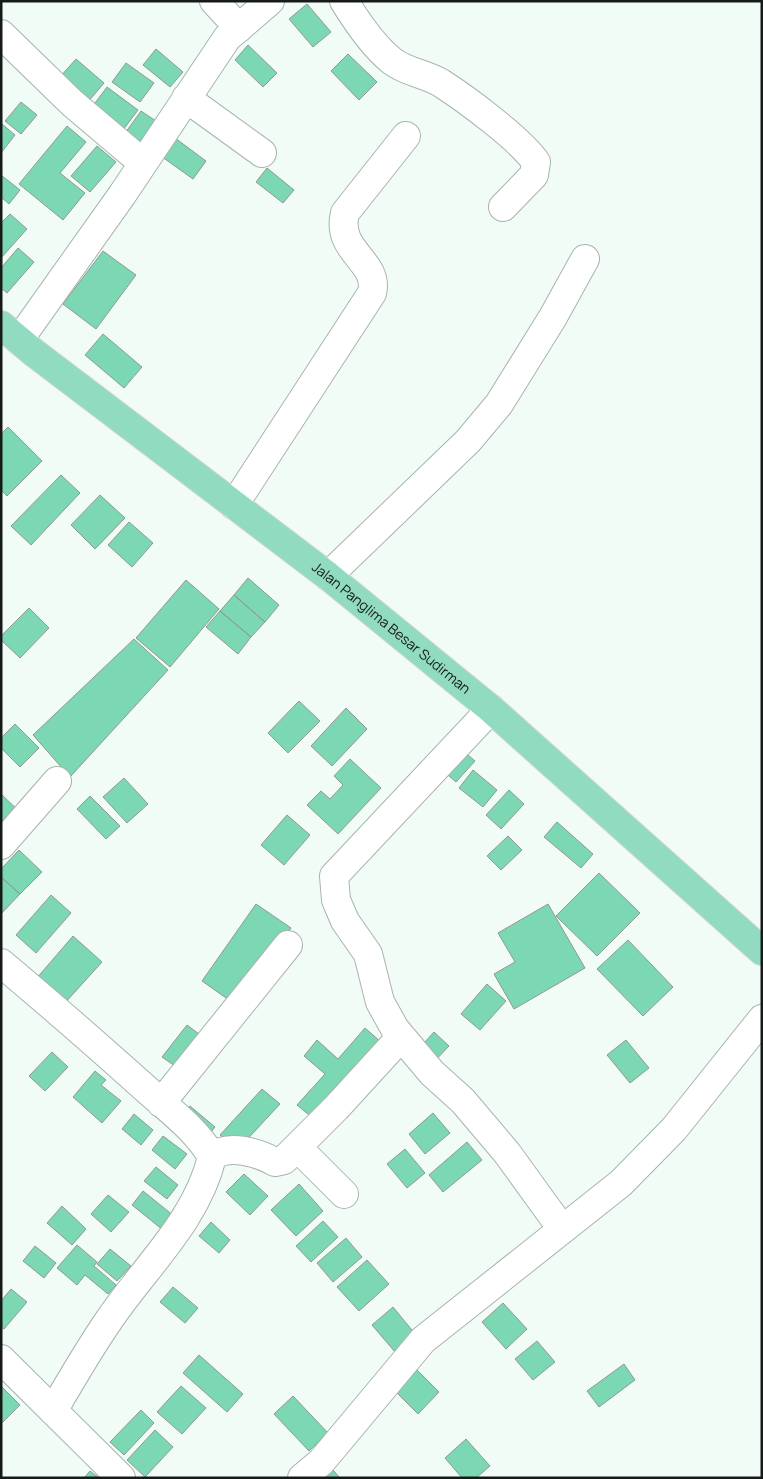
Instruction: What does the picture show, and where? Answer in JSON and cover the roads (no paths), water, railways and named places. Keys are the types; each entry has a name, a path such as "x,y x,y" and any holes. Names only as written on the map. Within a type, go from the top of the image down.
{"main road":[{"name":"Jalan Panglima Besar Sudirman","path":"10,333 328,576 491,709 762,951"}],"street":[{"path":"214,1 239,28"},
{"path":"10,333 143,163 227,38 270,1"},
{"path":"344,1 371,39 392,61 441,83 531,154 536,162 534,174 503,207"},
{"path":"1,34 72,103 143,163"},
{"path":"186,98 262,153"},
{"path":"234,506 372,293 374,283 370,272 345,238 342,225 345,213 406,136"},
{"path":"328,576 468,441 499,404 535,347 585,259"},
{"path":"491,709 354,852 334,876 336,900 345,921 368,954 380,1002 402,1037 432,1073 463,1101 507,1153 562,1229"},
{"path":"1,845 57,781"},
{"path":"161,1103 288,945"},
{"path":"1,963 161,1103 206,1145 212,1157 207,1180 178,1228 110,1319 53,1410"},
{"path":"302,1478 321,1462 423,1340 621,1183 674,1129 762,1019"},
{"path":"212,1157 221,1152 242,1151 263,1155 275,1162 284,1160 402,1037"},
{"path":"297,1147 344,1194"},
{"path":"1,1359 121,1478"}]}
